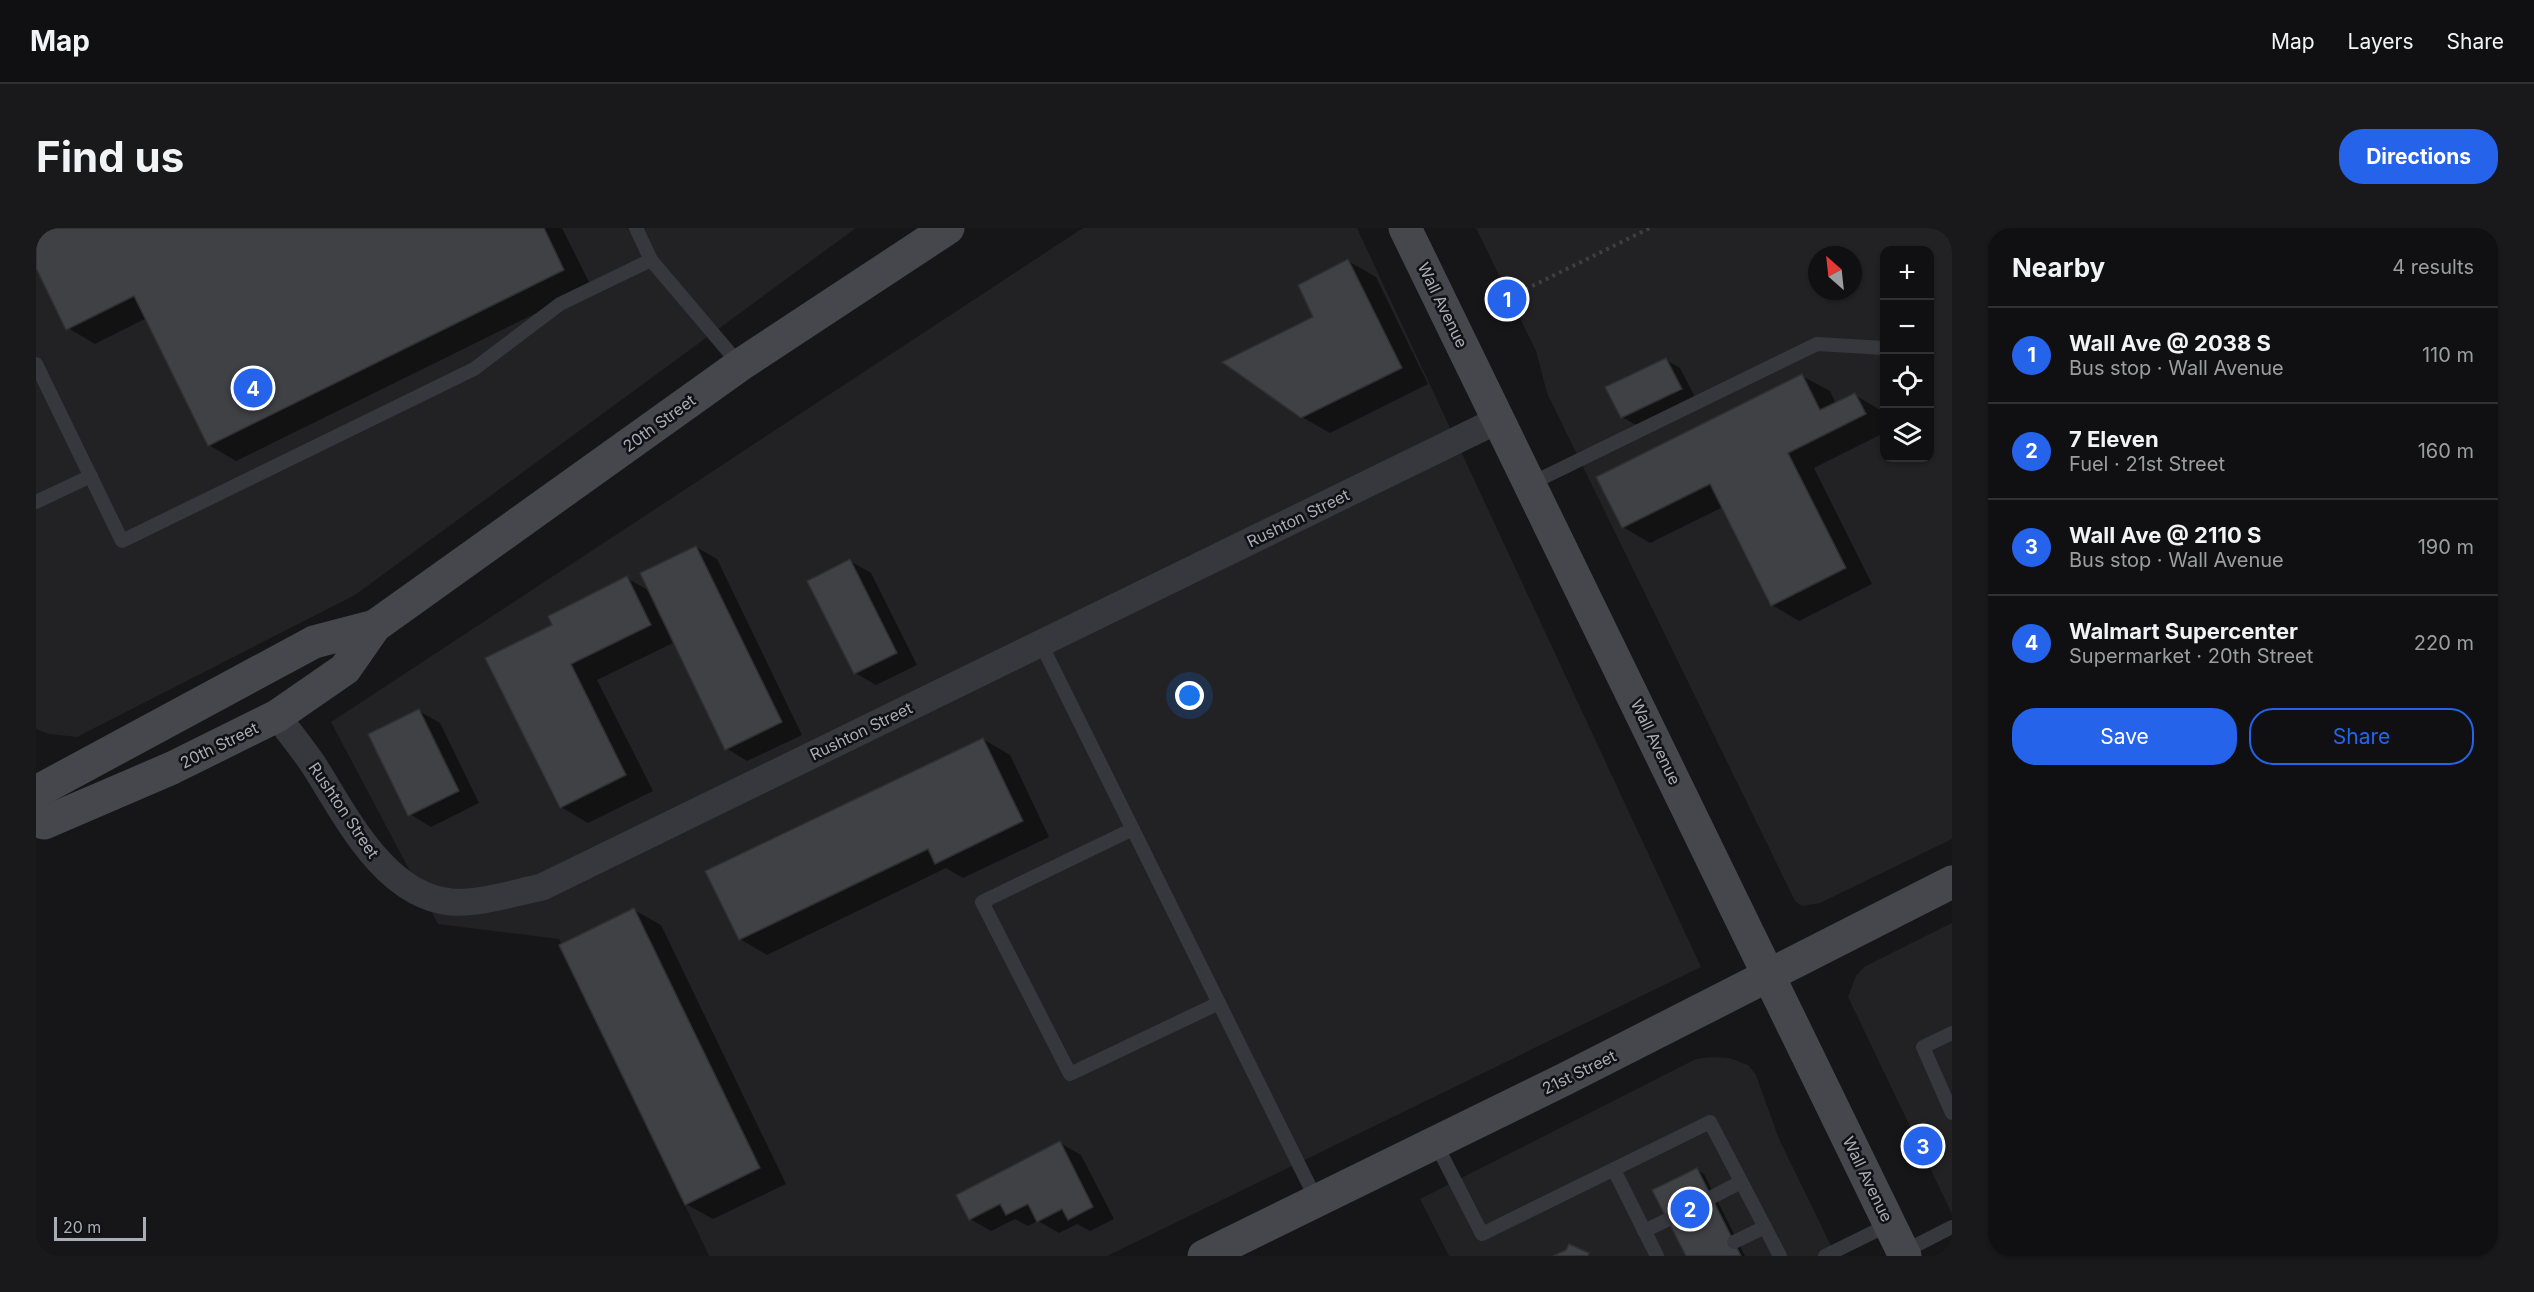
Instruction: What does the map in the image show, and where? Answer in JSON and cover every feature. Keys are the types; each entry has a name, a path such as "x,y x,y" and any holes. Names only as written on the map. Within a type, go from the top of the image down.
{"main road":[{"name":"20th Street","path":"36,820 44,823 171,768 277,716 345,669 375,626 740,365 948,228"},
{"name":"Wall Avenue","path":"1406,228 1899,1244"},
{"name":"20th Street","path":"36,792 314,642 375,626"},
{"name":"21st Street","path":"1204,1256 1770,975 1949,890"}],"street":[{"name":"Rushton Street","path":"277,716 381,865 401,882 449,902 470,901 542,887 1498,420"}],"lane":[{"path":"636,228 651,260 740,365"},
{"path":"36,364 122,541 474,369 560,304 651,260"},
{"path":"1530,483 1817,344 1880,348"},
{"path":"36,502 91,476"},
{"path":"1041,644 1317,1201"},
{"path":"1133,829 982,902 1070,1074 1219,1003"},
{"path":"1952,1033 1923,1047 1952,1113"},
{"path":"1435,1142 1482,1234 1710,1122 1780,1256"},
{"path":"1614,1170 1657,1256"},
{"path":"1712,1197 1741,1182"},
{"path":"1644,1231 1667,1220"},
{"path":"1734,1242 1765,1227"},
{"path":"1825,1256 1899,1244 1952,1227"}],"path":[{"path":"1512,296 1650,228"}],"shaded area":[{"path":"36,228 856,228 355,595 77,737 49,734 36,729"},
{"path":"1083,228 1357,228 1701,967 1107,1256 709,1256 559,939 438,924 331,722"},
{"path":"1476,228 1952,228 1952,839 1820,903 1802,906 1795,901 1547,393 1536,351"},
{"path":"1952,923 1952,1214 1848,997 1856,976 1864,967"},
{"path":"1729,1058 1748,1065 1756,1075 1779,1139 1836,1256 1449,1256 1420,1199 1696,1059"}],"building":[{"path":"36,228 544,228 564,270 208,446 134,296 66,330 36,268"},
{"path":"1348,259 1402,368 1301,418 1222,362 1313,317 1298,285"},
{"path":"1666,358 1682,389 1621,418 1605,387"},
{"path":"1802,374 1820,410 1855,393 1866,414 1788,453 1846,568 1771,606 1710,484 1622,528 1596,477"},
{"path":"696,546 782,722 725,750 640,573"},
{"path":"850,559 897,653 854,674 807,581"},
{"path":"627,576 651,625 571,664 626,775 560,808 485,658 552,625 548,616"},
{"path":"419,709 459,791 408,816 368,734"},
{"path":"983,738 1023,821 935,864 928,849 739,940 705,871"},
{"path":"634,908 760,1168 685,1205 559,945"},
{"path":"1060,1141 1093,1207 1068,1220 1062,1209 1037,1222 1028,1204 1006,1215 1000,1204 969,1220 956,1195"},
{"path":"1697,1168 1741,1256 1686,1256 1652,1190"},
{"path":"1569,1244 1589,1253 1588,1256 1553,1256 1566,1250"}],"place":[{"name":"Wall Ave @ 2038 S","path":"1507,299"},
{"name":"Walmart Supercenter","path":"253,388"},
{"name":"Wall Ave @ 2110 S","path":"1923,1146"},
{"name":"7 Eleven","path":"1690,1209"}]}
